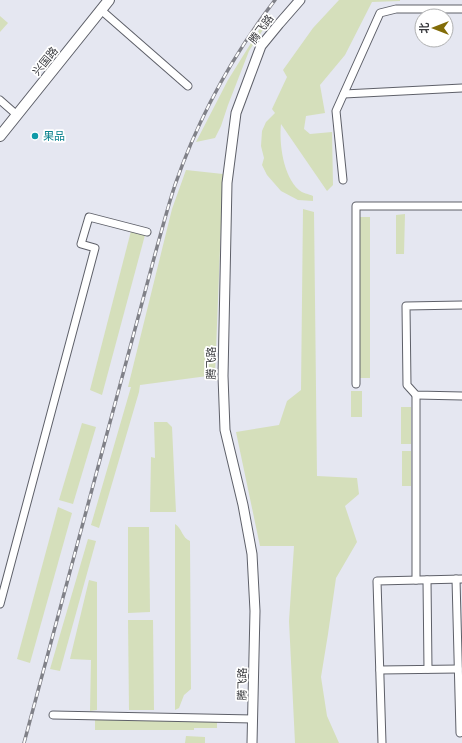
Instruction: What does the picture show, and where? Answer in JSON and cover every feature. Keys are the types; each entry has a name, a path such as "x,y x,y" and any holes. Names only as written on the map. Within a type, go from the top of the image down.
{"main road":[{"name":"兴国路","path":"0,136 109,0"}],"street":[{"name":"腾飞路","path":"252,743 255,611 252,554 243,505 225,430 223,376 227,183 236,112 261,46 300,0"},
{"path":"343,180 336,111 380,13 396,9 462,9"},
{"path":"101,10 188,86"},
{"path":"344,94 462,88"},
{"path":"0,100 17,115"},
{"path":"356,384 356,206 462,206"},
{"path":"0,604 95,248 80,244 89,217 148,232"},
{"path":"416,580 416,395 407,385 406,306 462,305"},
{"path":"416,395 462,396"},
{"path":"382,743 377,581 459,579 458,669 460,733"},
{"path":"427,580 428,669"},
{"path":"380,670 458,669"},
{"path":"53,715 253,719"}],"green space":[{"path":"339,0 400,1 372,2 345,55 320,85 325,113 306,116 304,129 310,134 332,132 333,185 327,191 281,124 283,159 289,176 299,190 313,196 313,201 298,200 281,191 267,175 262,165 264,158 261,146 262,131 266,122 275,113 272,109 287,77 283,70 313,28"},
{"path":"269,14 272,16 249,51 221,126 215,138 196,142 228,80"},
{"path":"0,16 8,23 0,32"},
{"path":"186,170 223,174 215,375 140,385 99,528 91,525 131,387 128,387 172,209"},
{"path":"303,209 314,212 317,476 357,478 359,494 345,506 357,542 336,578 321,677 327,716 339,743 295,743 289,621 294,546 260,546 236,432 279,425 287,401 301,390"},
{"path":"405,214 404,254 396,254 396,215"},
{"path":"358,217 370,217 370,378 359,378"},
{"path":"131,231 145,235 102,395 90,390"},
{"path":"351,391 362,391 362,417 351,417"},
{"path":"401,407 411,407 411,444 401,444"},
{"path":"154,422 167,422 172,427 176,512 150,512 151,457 155,458"},
{"path":"82,423 96,427 73,504 59,500"},
{"path":"402,451 411,451 411,486 402,486"},
{"path":"58,507 72,513 30,663 17,659"},
{"path":"175,524 185,538 190,541 191,689 184,695 179,708 175,710"},
{"path":"128,527 149,527 150,612 128,613"},
{"path":"88,539 96,541 60,671 50,669"},
{"path":"89,580 97,582 97,710 90,711 91,660 70,659"},
{"path":"128,620 153,620 154,710 129,710"},
{"path":"95,719 217,720 217,728 194,728 194,730 95,730"},
{"path":"186,736 205,737 205,743 185,743"}],"railway":[{"path":"24,743 175,185 205,112 244,43 275,0"}],"place":[{"name":"果品","path":"35,136"}]}
